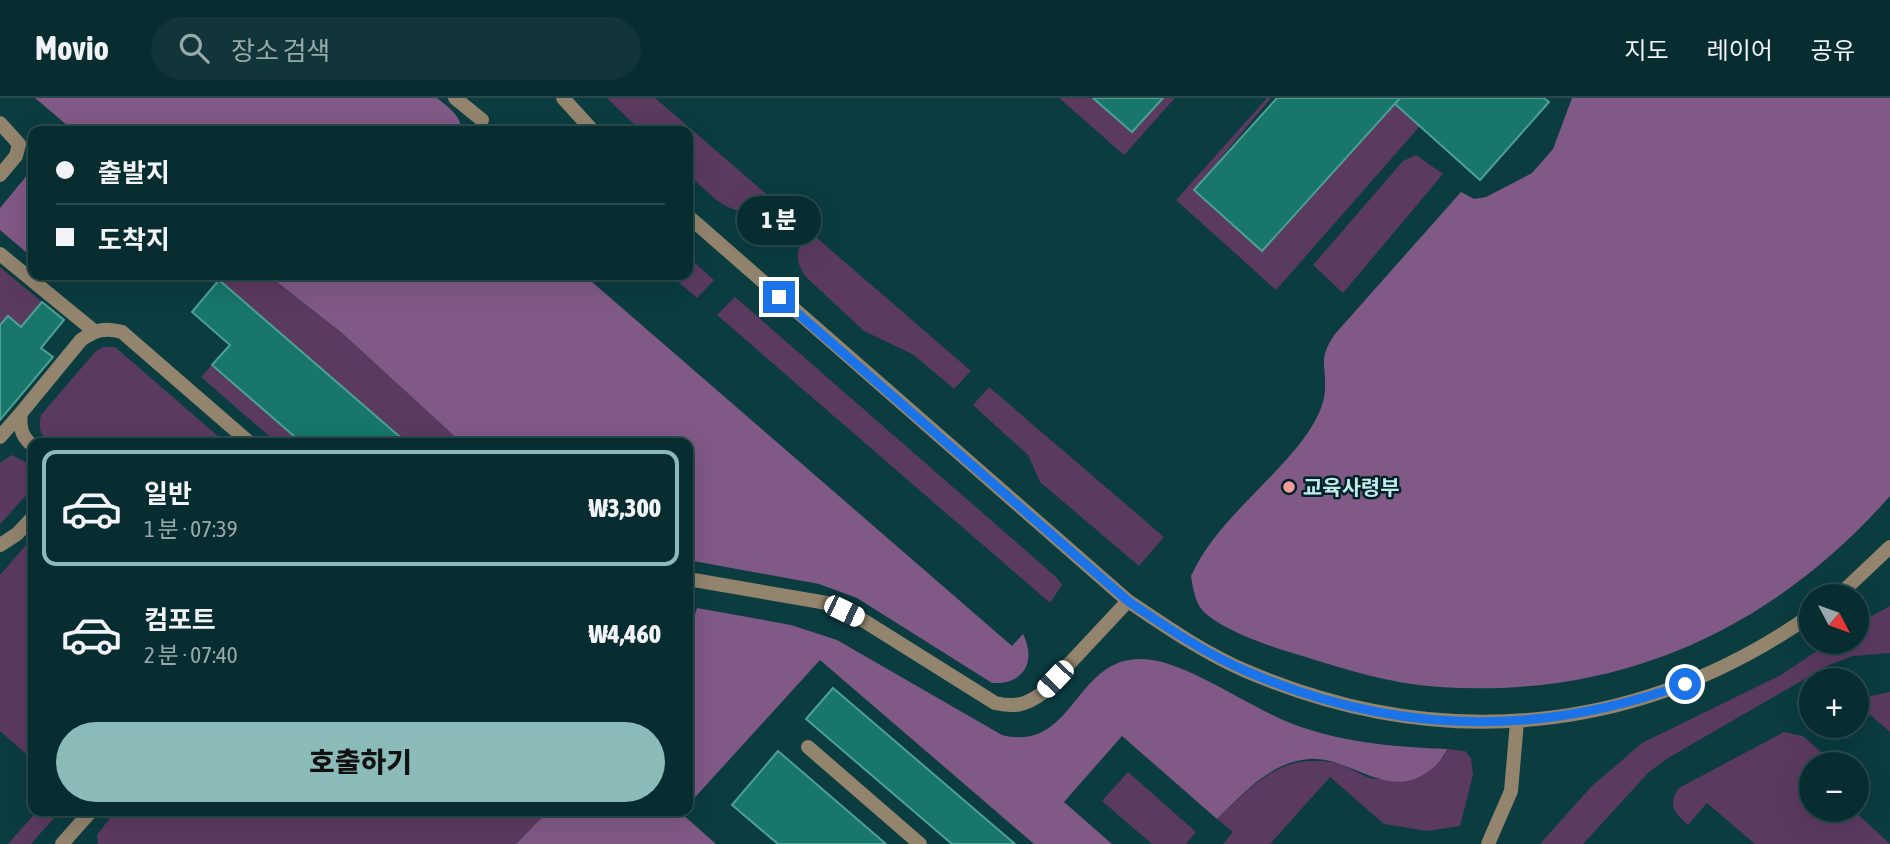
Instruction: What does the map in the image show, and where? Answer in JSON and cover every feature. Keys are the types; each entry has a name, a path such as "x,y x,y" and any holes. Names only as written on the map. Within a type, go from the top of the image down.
{"street":[{"path":"455,98 482,120"},
{"path":"563,98 588,126"},
{"path":"0,123 19,144 16,156 0,175"},
{"path":"693,220 1128,601 1177,634 1246,671 1317,696 1376,712 1423,720 1517,722 1583,714 1645,698 1704,677 1766,646 1799,623"},
{"path":"0,254 28,277"},
{"path":"32,280 94,331"},
{"path":"0,437 81,340 94,331 109,328 122,332 244,438"},
{"path":"21,413 19,424 28,442"},
{"path":"0,545 17,534 28,522"},
{"path":"1851,584 1890,547"},
{"path":"693,580 827,603 861,619 995,703 1010,706 1026,704 1041,694 1128,601"},
{"path":"1488,844 1511,791 1517,722"},
{"path":"808,747 919,844"},
{"path":"64,843 87,816"}],"shaded area":[{"path":"35,98 437,98 457,116 461,126 68,126"},
{"path":"607,98 655,98 687,126 636,126"},
{"path":"1059,98 1093,98 1132,132 1163,98 1175,98 1124,155"},
{"path":"1267,98 1271,98 1194,190 1262,251 1395,104 1420,126 1276,290 1176,200"},
{"path":"1572,98 1890,98 1890,496 1844,543 1795,584 1743,618 1688,646 1630,667 1569,681 1505,688 1439,687 1403,683 1275,648 1235,632 1212,618 1198,603 1191,576 1202,556 1229,520 1293,452 1313,424 1325,395 1326,349 1335,334 1461,192 1474,199 1486,197 1532,173 1553,149"},
{"path":"693,131 771,198 759,207 747,211 726,206 693,178"},
{"path":"1416,155 1443,174 1343,293 1313,265 1403,161"},
{"path":"28,174 28,254 0,230 0,208"},
{"path":"810,232 971,371 954,389 914,355 864,331 805,276 799,264 798,253"},
{"path":"693,261 714,280 697,298 676,280 693,280"},
{"path":"0,267 42,302 21,327 8,316 0,325"},
{"path":"219,280 274,280 342,333 457,438 401,438"},
{"path":"274,280 590,280 1012,646 1023,634 1027,644 1028,662 1019,676 1003,683 992,683 857,598 819,584 693,561 693,438 457,438 342,333"},
{"path":"735,297 1056,577 1062,585 1050,603 717,315"},
{"path":"103,347 115,347 220,438 45,438 41,430 41,415 95,352"},
{"path":"212,365 296,438 271,438 201,377"},
{"path":"989,387 1164,537 1139,566 1040,482 1028,455 973,405"},
{"path":"12,455 28,463 28,493 0,524 0,463"},
{"path":"28,543 28,756 0,731 0,575"},
{"path":"1890,606 1890,653 1853,656 1824,668 1799,668 1799,682 1668,758 1649,772 1583,844 1540,844 1591,787 1642,743 1781,675 1812,654 1869,654 1869,617"},
{"path":"697,608 791,625 837,640 1002,735 1026,737 1045,731 1060,719 1101,673 1119,663 1141,659 1159,661 1178,668 1301,727 1373,743 1447,749 1426,773 1411,780 1397,782 1382,780 1324,760 1295,761 1258,781 1217,819 1122,736 1064,802 1112,844 1034,844 820,660 693,800"},
{"path":"1890,692 1890,732 1869,714 1869,696"},
{"path":"1784,732 1799,735 1799,738 1805,738 1821,752 1799,752 1799,822 1866,822 1890,844 1755,844 1707,803 1688,825 1673,804 1679,788"},
{"path":"1447,749 1465,751 1471,758 1473,775 1460,826 1427,831 1384,824 1330,777 1270,844 1223,844 1233,832 1217,819 1256,783 1284,767 1299,762 1336,763 1366,776 1382,779 1443,758"},
{"path":"1128,772 1196,832 1186,844 1152,844 1102,801"},
{"path":"33,816 56,816 31,844 8,844"},
{"path":"111,816 543,816 516,844 98,844 97,835"},
{"path":"543,816 684,816 716,844 516,844"}],"building":[{"path":"1093,98 1163,98 1132,132"},
{"path":"1277,98 1400,98 1262,251 1194,190"},
{"path":"1400,98 1544,98 1549,102 1480,180 1395,104"},
{"path":"219,280 401,438 296,438 212,365 230,345 192,312"},
{"path":"42,302 64,320 41,348 53,357 0,420 0,325 8,316 21,327"},
{"path":"833,688 1015,844 952,844 806,719"},
{"path":"778,751 886,844 778,844 732,805"}],"place":[{"name":"교육사령부","path":"1289,487"}],"route":[{"path":"779,297 1128,601 1177,634 1246,671 1317,696 1376,712 1460,723 1531,722 1583,714 1645,698 1685,684"}]}
